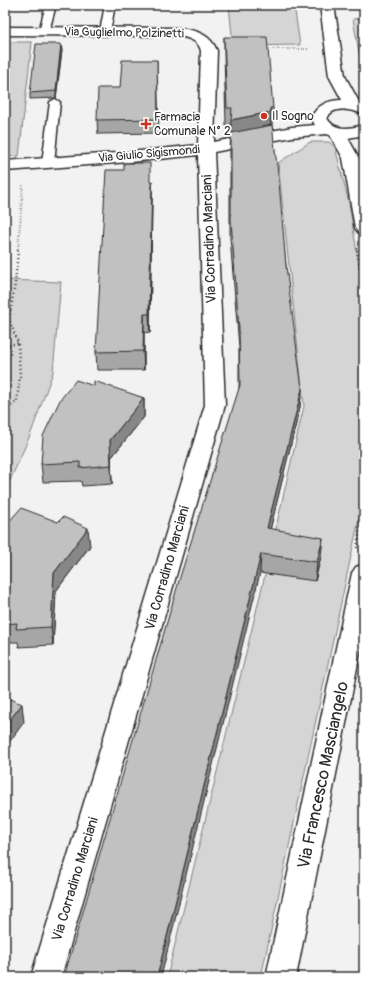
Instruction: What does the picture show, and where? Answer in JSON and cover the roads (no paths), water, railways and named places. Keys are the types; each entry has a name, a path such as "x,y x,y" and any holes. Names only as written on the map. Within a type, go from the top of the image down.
{"street":[{"path":"327,5 337,76 321,122 333,130 351,158 364,228"},
{"name":"Via Guglielmo Polzinetti","path":"5,31 179,32 189,34 205,41 209,52 206,149"},
{"path":"337,76 360,108"},
{"path":"325,110 337,105 360,108"},
{"name":"Via Giulio Sigismondi","path":"292,132 325,110"},
{"name":"Via Giulio Sigismondi","path":"5,166 130,157 206,149 292,132 333,130 353,133 364,130"},
{"path":"351,158 364,135"},
{"name":"Via Corradino Marciani","path":"46,977 215,405 206,149"},
{"name":"Via Francesco Masciangelo","path":"281,977 364,573"}],"lane":[{"path":"44,31 51,5"},
{"path":"105,32 110,5"},
{"path":"48,163 55,102"}],"place":[{"name":"Il Sogno","path":"264,116"},
{"name":"Farmacia Comunale N° 2","path":"146,124"}]}
